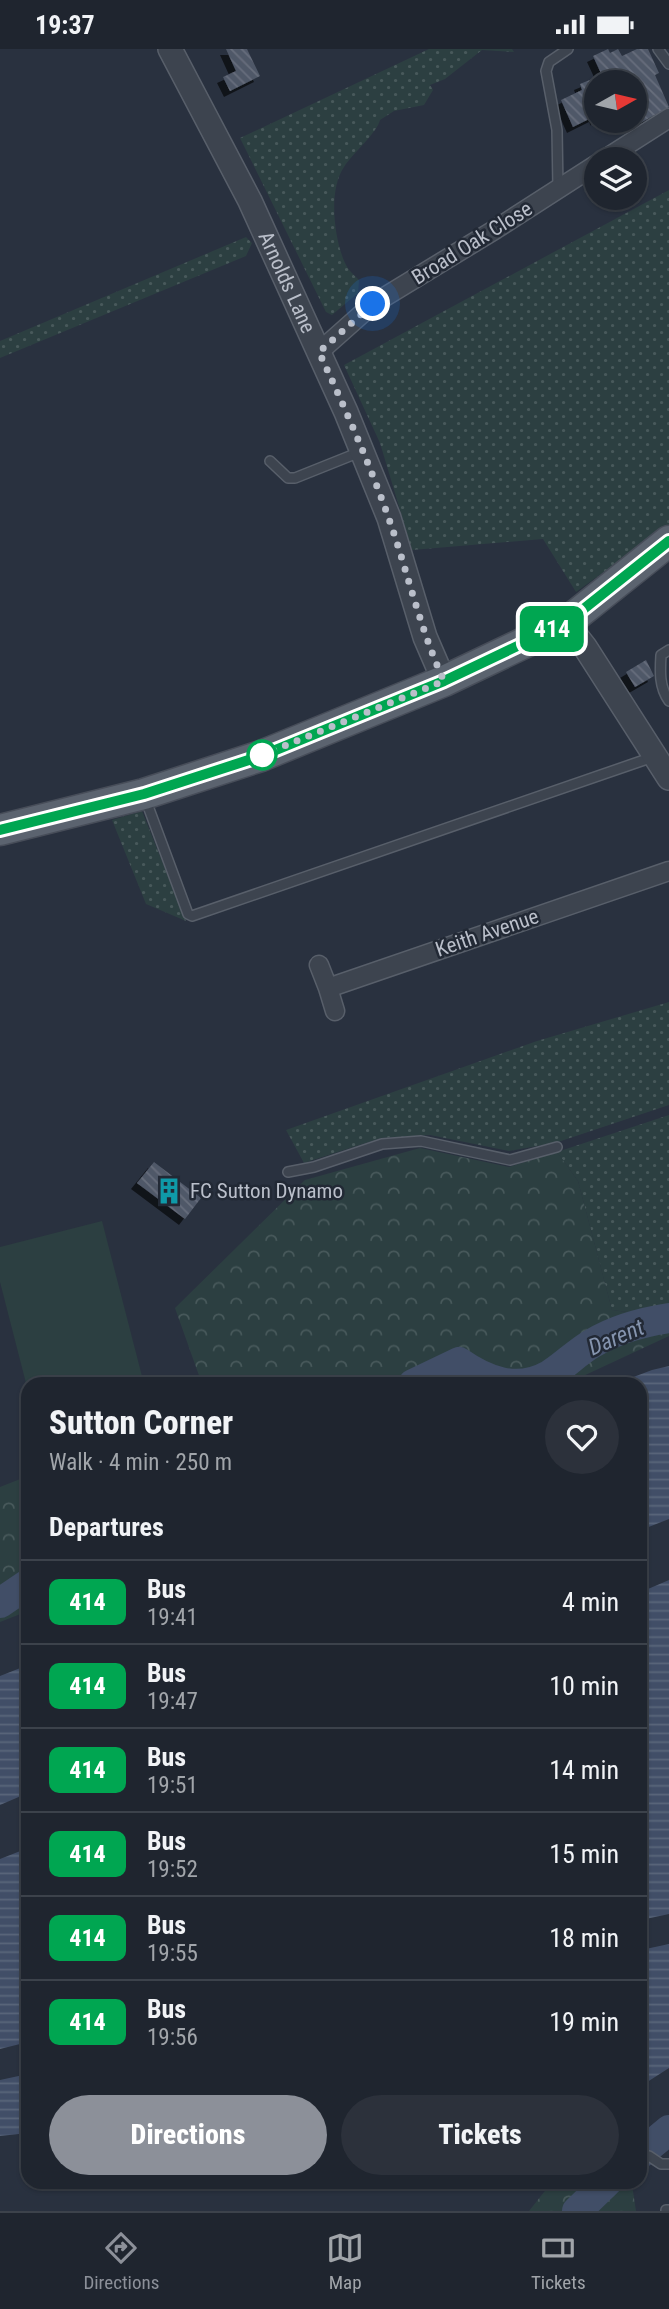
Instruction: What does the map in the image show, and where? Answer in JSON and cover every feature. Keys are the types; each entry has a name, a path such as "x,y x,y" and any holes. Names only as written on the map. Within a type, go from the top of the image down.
{"main road":[{"path":"0,830 144,794 285,747 444,681 566,623 669,541"}],"street":[{"name":"Arnolds Lane","path":"170,49 250,201 319,352 389,518 425,637 444,681"},
{"path":"624,147 669,118"},
{"name":"Broad Oak Close","path":"319,352 373,304 584,173"},
{"path":"566,623 585,647 669,778"},
{"name":"Keith Avenue","path":"328,988 669,871"},
{"path":"319,965 335,1011"}],"lane":[{"path":"558,189 557,130 546,71 549,62 568,49"},
{"path":"658,49 669,64"},
{"path":"270,461 288,478 295,478 362,452"},
{"path":"669,650 662,655 660,674 669,701"},
{"path":"144,794 188,914 192,916 654,756"},
{"path":"288,1172 314,1167 382,1144 421,1141 510,1160 557,1147"},
{"path":"649,2156 661,2164 669,2164"}],"green space":[{"path":"429,49 512,49 514,52 482,50 445,79 430,85 433,90 424,105 394,111 380,120 344,167 336,188 334,215 341,253 349,270 359,280 358,293 332,315 326,312 240,138"},
{"path":"669,190 669,525 576,592 543,539 412,550 380,443 344,365 632,210 647,210 647,202"},
{"path":"246,237 252,243 246,256 0,358 0,341"},
{"path":"142,811 186,921 146,904 112,820"},
{"path":"669,1002 669,1105 555,1143 509,1151 430,1135 381,1138 304,1163 286,1130 537,1041"},
{"path":"669,1115 669,1313 659,1316 612,1310 578,1181 557,1152"},
{"path":"420,1148 509,1167 557,1152 578,1181 612,1310 669,1318 669,1336 581,1377 200,1377 175,1308 305,1180"},
{"path":"102,1221 142,1377 24,1377 0,1282 0,1247"},
{"path":"21,1479 21,1614 0,1622 0,1487"},
{"path":"546,2189 633,2189 636,2211 529,2211"}],"water":[{"path":"669,1366 669,1519 647,1528 647,1377 634,1377"},
{"path":"669,1580 669,1914 647,1919 647,1589"},
{"path":"21,1668 21,1796 0,1805 0,1676"},
{"path":"21,1851 21,2044 0,2049 0,1859"},
{"path":"669,1944 669,2068 647,2082 647,1949"},
{"path":"21,2076 21,2134 0,2136 0,2080"}],"building":[{"path":"226,49 247,49 260,76 230,91 223,77 236,71"},
{"path":"608,49 610,53 618,49 622,56 637,49 648,49 659,73 655,75 669,107 648,119 648,70 599,70 593,56"},
{"path":"584,82 584,122 573,127 561,100 582,90 580,84"},
{"path":"646,660 654,676 635,687 626,672"},
{"name":"FC Sutton Dynamo","path":"154,1162 201,1198 185,1219 137,1183"}],"waterway":[{"name":"Darent","path":"544,1377 602,1338 640,1324 669,1318"},
{"name":"Darent","path":"428,1377 459,1362 486,1377"},
{"name":"Darent","path":"0,1603 21,1589"},
{"name":"Darent","path":"647,2148 669,2130"},
{"name":"Darent","path":"577,2211 600,2189"}],"bus line":[{"name":"414","path":"0,830 144,794 261,756 444,681 566,623 669,541"}],"place":[{"name":"FC Sutton Dynamo","path":"169,1191"}],"route":[{"path":"262,755 444,681 425,637 389,518 319,352 373,304"}]}
